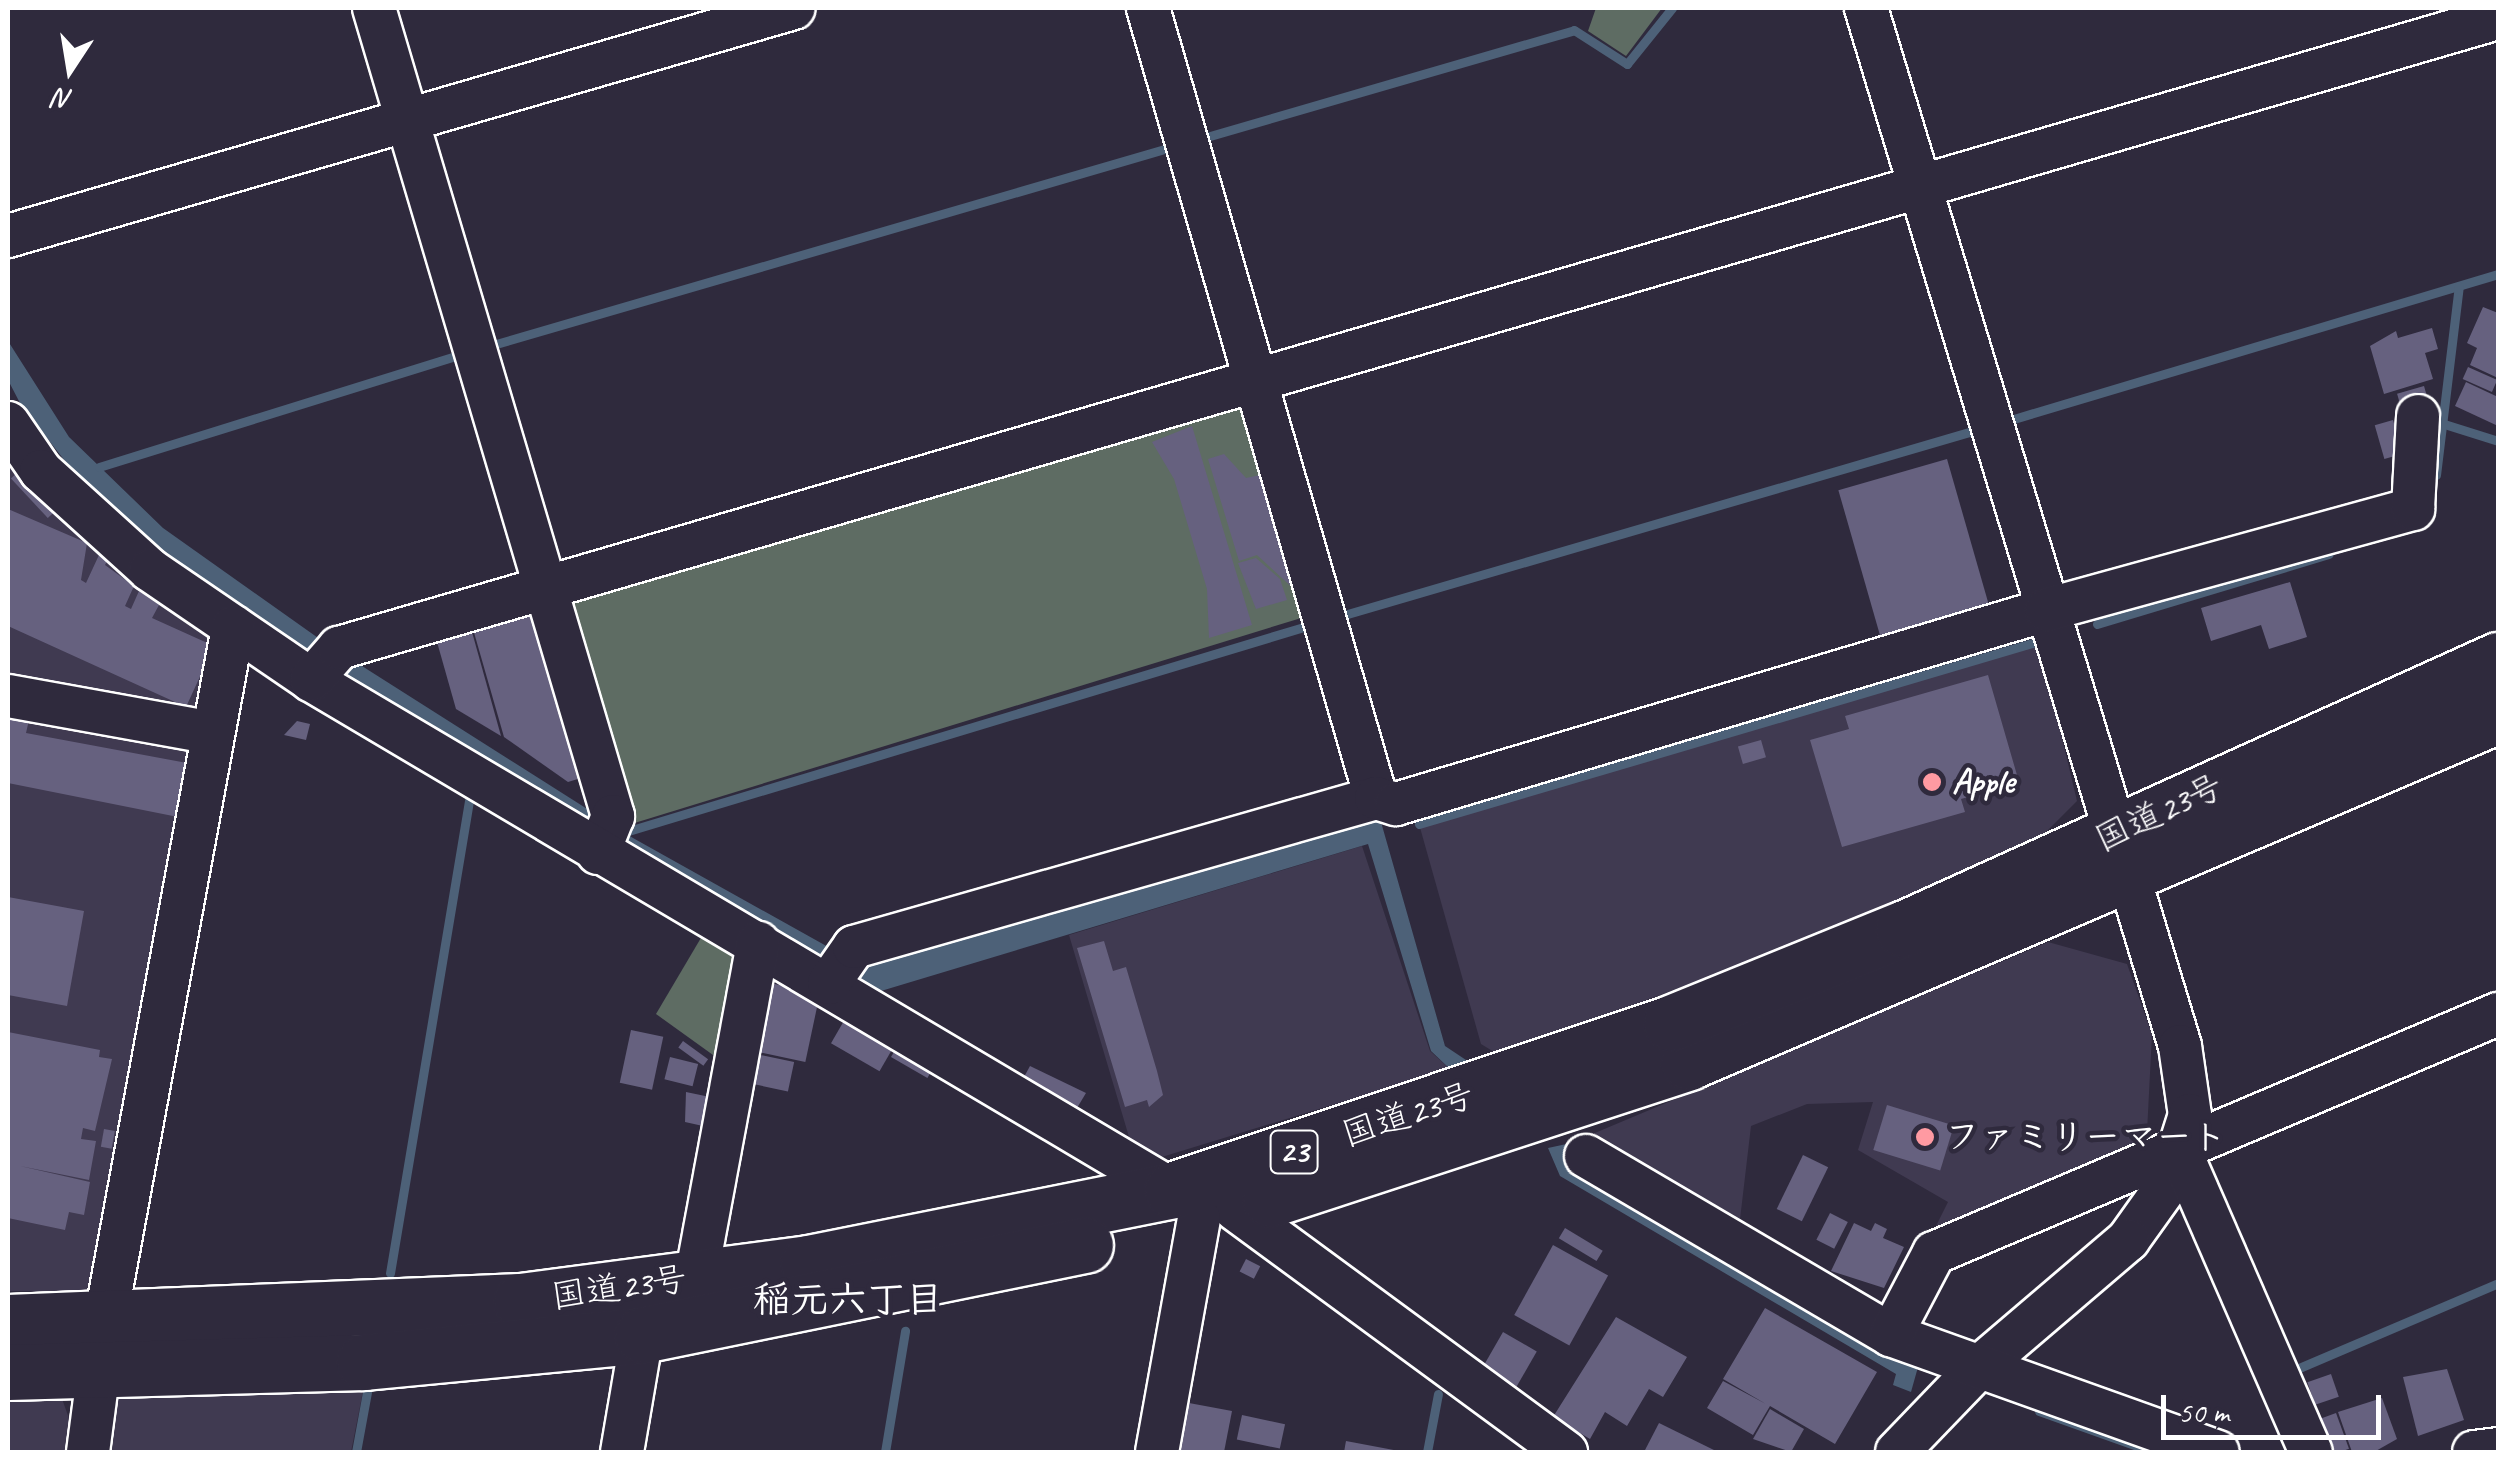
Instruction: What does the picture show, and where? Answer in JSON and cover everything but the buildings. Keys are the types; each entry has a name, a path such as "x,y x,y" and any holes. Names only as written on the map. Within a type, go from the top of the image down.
{"highway":[{"name":"国道23号","path":"8,1322 103,1348 364,1362 642,1335 868,1294 1202,1206 1688,1062 2120,856 2350,722 2498,660"},
{"name":"国道23号","path":"2120,856 2498,714"},
{"name":"国道23号","path":"8,1372 103,1348 522,1301 1202,1206"}],"street":[{"path":"374,8 552,591 606,834"},
{"path":"8,236 794,8"},
{"path":"1148,8 1376,798"},
{"path":"1866,8 2186,1074 2190,1116 2168,1184 2128,1240 1976,1370 1897,1452"},
{"path":"311,680 339,648 552,591 1258,379 1918,191 2498,18"},
{"path":"829,984 854,947 1376,798 1396,804 2046,610 2413,509 2418,416"},
{"path":"8,424 40,471 150,570 311,680 606,834 758,943 1202,1206 1566,1452"},
{"path":"88,1452 103,1348 234,628"},
{"path":"8,696 213,733"},
{"path":"696,1278 758,943"},
{"path":"1891,1335 1934,1254 2498,1014"},
{"path":"2180,1151 2312,1452"},
{"path":"1586,1156 1891,1335 1976,1370 2218,1452"},
{"path":"1157,1452 1202,1206"},
{"path":"622,1452 642,1335"},
{"path":"2474,1452 2498,1449"}],"shaded area":[{"path":"1596,8 1662,8 1626,56 1588,31"},
{"path":"1239,398 1311,615 628,825 569,604 574,591"},
{"path":"8,441 221,636 206,716 8,679"},
{"path":"2039,641 2077,801 2036,842 1845,926 1499,1055 1481,1044 1419,824"},
{"path":"8,709 199,742 96,1292 8,1291"},
{"path":"1362,846 1430,1051 1450,1069 1152,1160 1132,1147 1069,935"},
{"path":"708,926 744,948 720,1060 656,1014"},
{"path":"2048,942 2127,964 2152,1034 2146,1152 1926,1246 1948,1202 1858,1150 1873,1102 1807,1104 1751,1126 1739,1228 1583,1138"},
{"path":"364,1386 351,1452 106,1452 116,1399"},
{"path":"8,1395 61,1396 71,1424 70,1452 8,1452"}],"water":[{"path":"8,341 69,437 163,528 321,640 633,838 864,967 1379,815 1445,1046 1469,1062 1450,1069 1431,1051 1368,844 871,994 245,615 157,549 65,461 21,405 8,380"},
{"path":"1571,1143 1918,1367 1911,1392 1893,1385 1896,1374 1560,1176 1548,1148"}],"waterway":[{"path":"1203,138 1574,30 1627,64 1672,8"},
{"path":"496,344 1168,148"},
{"path":"2007,421 2498,274"},
{"path":"2436,475 2459,286"},
{"path":"99,467 458,355"},
{"path":"2441,423 2498,441"},
{"path":"1344,615 1976,430"},
{"path":"2097,624 2329,554"},
{"path":"625,832 1310,625"},
{"path":"1419,824 2039,641"},
{"path":"390,1273 469,800"},
{"path":"2292,1371 2498,1283"},
{"path":"885,1452 905,1331"},
{"path":"356,1452 367,1392"},
{"path":"1427,1452 1438,1394"},
{"path":"2039,1411 2154,1452"}],"place":[{"name":"Apple","path":"1932,782"},
{"name":"ファミリーマート","path":"1925,1137"}],"district":[{"name":"稲元六丁目","path":"848,1300"}]}
